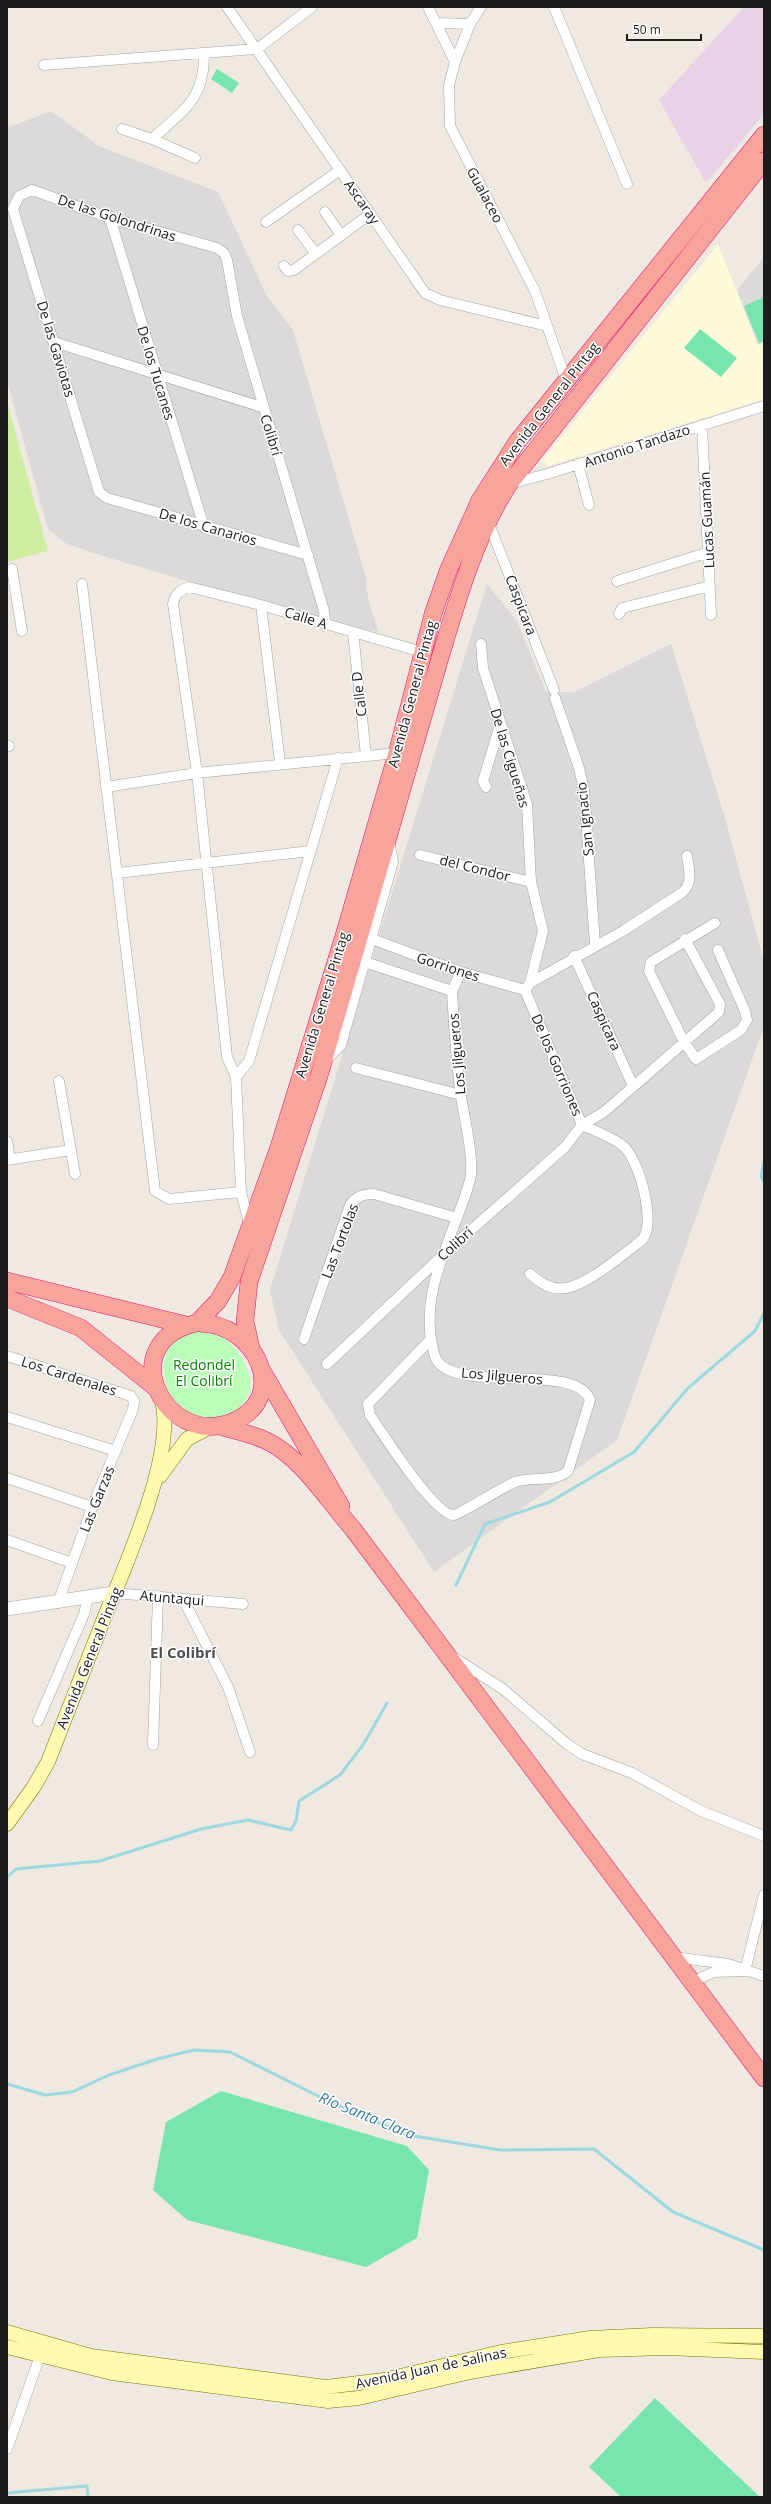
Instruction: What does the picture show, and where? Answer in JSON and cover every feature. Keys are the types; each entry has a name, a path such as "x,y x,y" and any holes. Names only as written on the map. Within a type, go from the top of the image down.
{"highway":[{"name":"Avenida General Pintag","path":"192,1324 225,1290 248,1233 281,1139 397,753 422,652 453,556 480,500 517,442 764,135"},
{"name":"Avenida General Pintag","path":"251,1348 245,1321 249,1282 282,1191 323,1062 458,597 488,521 509,484 764,161"},
{"path":"7,1281 192,1324 210,1323 226,1327 240,1336 251,1348 261,1368 330,1483 353,1530"},
{"path":"7,1298 81,1328 159,1395 184,1419 215,1426 266,1441 282,1450 302,1470 353,1530 764,2078"},
{"path":"159,1395 153,1371 156,1350 171,1333 192,1324"},
{"path":"215,1426 241,1418 258,1401 262,1390 261,1368"}],"main road":[{"name":"Avenida General Pintag","path":"7,1824 33,1788 48,1762 114,1593 154,1485 163,1440 164,1415 159,1395"},
{"name":"Avenida General Pintag","path":"154,1485 182,1444 192,1435 215,1426"},
{"name":"Avenida Juan de Salinas","path":"7,2332 128,2368 326,2387 384,2380 501,2352 590,2338 652,2335 764,2336"},
{"name":"Avenida Juan de Salinas","path":"7,2347 40,2356 128,2368 328,2401 359,2398 470,2372 592,2351 667,2348 764,2352"}],"street":[{"name":"Ascaray","path":"227,7 426,293 440,300 547,326"},
{"path":"44,65 257,49 312,7"},
{"path":"428,7 455,62"},
{"name":"Gualaceo","path":"481,7 470,24 455,62 448,92 450,126 536,291 566,380"},
{"path":"554,7 628,184"},
{"path":"437,23 470,24"},
{"path":"152,139 188,106 202,85 204,53"},
{"path":"122,129 152,139 195,158"},
{"path":"266,222 340,170"},
{"name":"De las Golondrinas","path":"19,196 32,190 110,218 217,248"},
{"name":"De las Gaviotas","path":"19,196 13,209 92,465 97,489 107,498"},
{"path":"325,212 342,235"},
{"path":"284,266 291,272 370,214"},
{"name":"De los Tucanes","path":"110,218 156,375 204,527"},
{"path":"298,230 316,254"},
{"name":"Colibrí","path":"217,248 224,253 228,260 237,316 262,407 308,555 324,611 325,624"},
{"path":"54,342 262,407"},
{"name":"Antonio Tandazo","path":"509,484 764,406"},
{"name":"Lucas Guamán","path":"702,425 711,615"},
{"path":"578,464 590,505"},
{"name":"De los Canarios","path":"107,498 204,527 308,555"},
{"name":"Caspicara","path":"488,521 555,694"},
{"path":"617,581 709,552"},
{"path":"7,570 12,569 22,631"},
{"path":"82,584 155,1190 169,1199 241,1192"},
{"path":"618,614 622,608 710,586"},
{"name":"Calle A","path":"197,773 172,604 176,594 189,587 262,605 422,652"},
{"path":"262,605 280,763"},
{"name":"Calle D","path":"353,632 366,756"},
{"name":"De las Cigueñas","path":"481,644 483,668 500,725 527,804 531,882 542,931 528,987"},
{"name":"San Ignacio","path":"555,694 579,768 584,790 595,944"},
{"path":"486,787 484,781 500,725"},
{"path":"106,787 197,773 280,763 397,753"},
{"path":"236,1077 248,1061 338,758"},
{"path":"197,773 227,1057 236,1077 241,1192 248,1216 248,1233"},
{"path":"323,1062 341,1045 372,939 393,862 388,837"},
{"path":"118,873 207,865 310,851"},
{"name":"del Condor","path":"420,855 531,882"},
{"path":"528,987 574,956 623,931 683,892 687,887 690,875 687,856"},
{"path":"715,923 685,939 651,962 649,966 649,971 684,1042 696,1059 741,1030 747,1020 745,1011 718,950"},
{"name":"Gorriones","path":"372,939 461,972 528,987"},
{"path":"582,1125 604,1112 719,1012 721,1006 685,939"},
{"name":"Caspicara","path":"574,956 633,1086"},
{"path":"365,962 452,991 461,972"},
{"name":"De los Gorriones","path":"528,987 582,1125 623,1145 629,1152 637,1169 650,1220 646,1236 612,1263 566,1288 540,1283 530,1274"},
{"name":"Los Jilgueros","path":"431,1339 370,1399 368,1408 370,1415 431,1501 449,1515 457,1515 481,1499 515,1482 527,1478 543,1478 564,1474 571,1465 590,1400 587,1393 577,1386 556,1381 466,1376 442,1366 435,1357 431,1339 430,1311 433,1287 471,1178 468,1137 461,1096 452,991"},
{"path":"356,1068 461,1096"},
{"path":"59,1081 75,1174"},
{"name":"Colibrí","path":"327,1364 443,1255 565,1147 582,1125"},
{"path":"7,1141 9,1160 71,1150"},
{"name":"Las Tortolas","path":"304,1338 350,1205 354,1199 366,1194 374,1194 457,1218"},
{"name":"Los Cardenales","path":"7,1356 131,1396"},
{"name":"Las Garzas","path":"58,1602 92,1507 134,1406 131,1396"},
{"path":"7,1416 116,1451"},
{"path":"7,1478 92,1507"},
{"path":"7,1540 72,1563"},
{"name":"Atuntaqui","path":"7,1609 114,1593 243,1604"},
{"path":"153,1745 158,1596"},
{"path":"38,1721 84,1614 88,1597"},
{"path":"183,1600 228,1687 250,1752"},
{"path":"445,1652 503,1689 567,1744 578,1751 632,1773 701,1811 764,1836"},
{"path":"745,1971 764,1895"},
{"path":"673,1957 728,1964 745,1971 764,1976"},
{"path":"692,1982 714,1972 745,1971"},
{"path":"7,2449 40,2356"}],"shaded area":[{"path":"744,7 764,7 764,114 706,183 659,100"},
{"path":"51,111 99,146 218,192 267,296 293,330 367,581 366,587 371,610 379,632 310,618 87,551 65,543 48,529 7,381 7,128"},
{"path":"718,244 758,345 764,343 764,399 548,466 542,461"},
{"path":"764,257 764,342 758,345 737,290"},
{"path":"487,584 517,621 546,692 574,692 671,644 725,818 764,962 764,1026 617,1440 434,1572 279,1330 270,1290"}],"green space":[{"path":"217,69 239,83 232,93 211,79"},
{"path":"764,297 764,341 759,343 744,306"},
{"path":"700,329 737,358 721,377 684,348"},
{"path":"7,402 48,551 7,562"},
{"name":"Redondel El Colibrí","path":"194,1331 216,1334 226,1340 241,1357 248,1371 250,1386 248,1395 237,1410 222,1417 205,1417 189,1412 175,1401 166,1386 164,1366 170,1344"},
{"path":"221,2091 407,2146 429,2170 417,2238 366,2267 187,2220 153,2190 166,2122"},
{"path":"655,2398 760,2497 621,2497 589,2467"}],"waterway":[{"path":"764,1162 761,1176 764,1182"},
{"path":"456,1585 485,1524 550,1502 634,1452 688,1388 755,1331 764,1313"},
{"path":"7,1877 16,1869 100,1861 201,1829 248,1820 291,1830 296,1821 299,1801 340,1775 363,1745 387,1703"},
{"name":"Río Santa Clara","path":"7,2084 45,2095 72,2092 109,2075 157,2059 194,2050 230,2052 330,2102 408,2135 500,2150 594,2149 673,2212 764,2250"},
{"path":"7,2493 87,2486 88,2497"}],"district":[{"name":"El Colibrí","path":"183,1653"}]}
